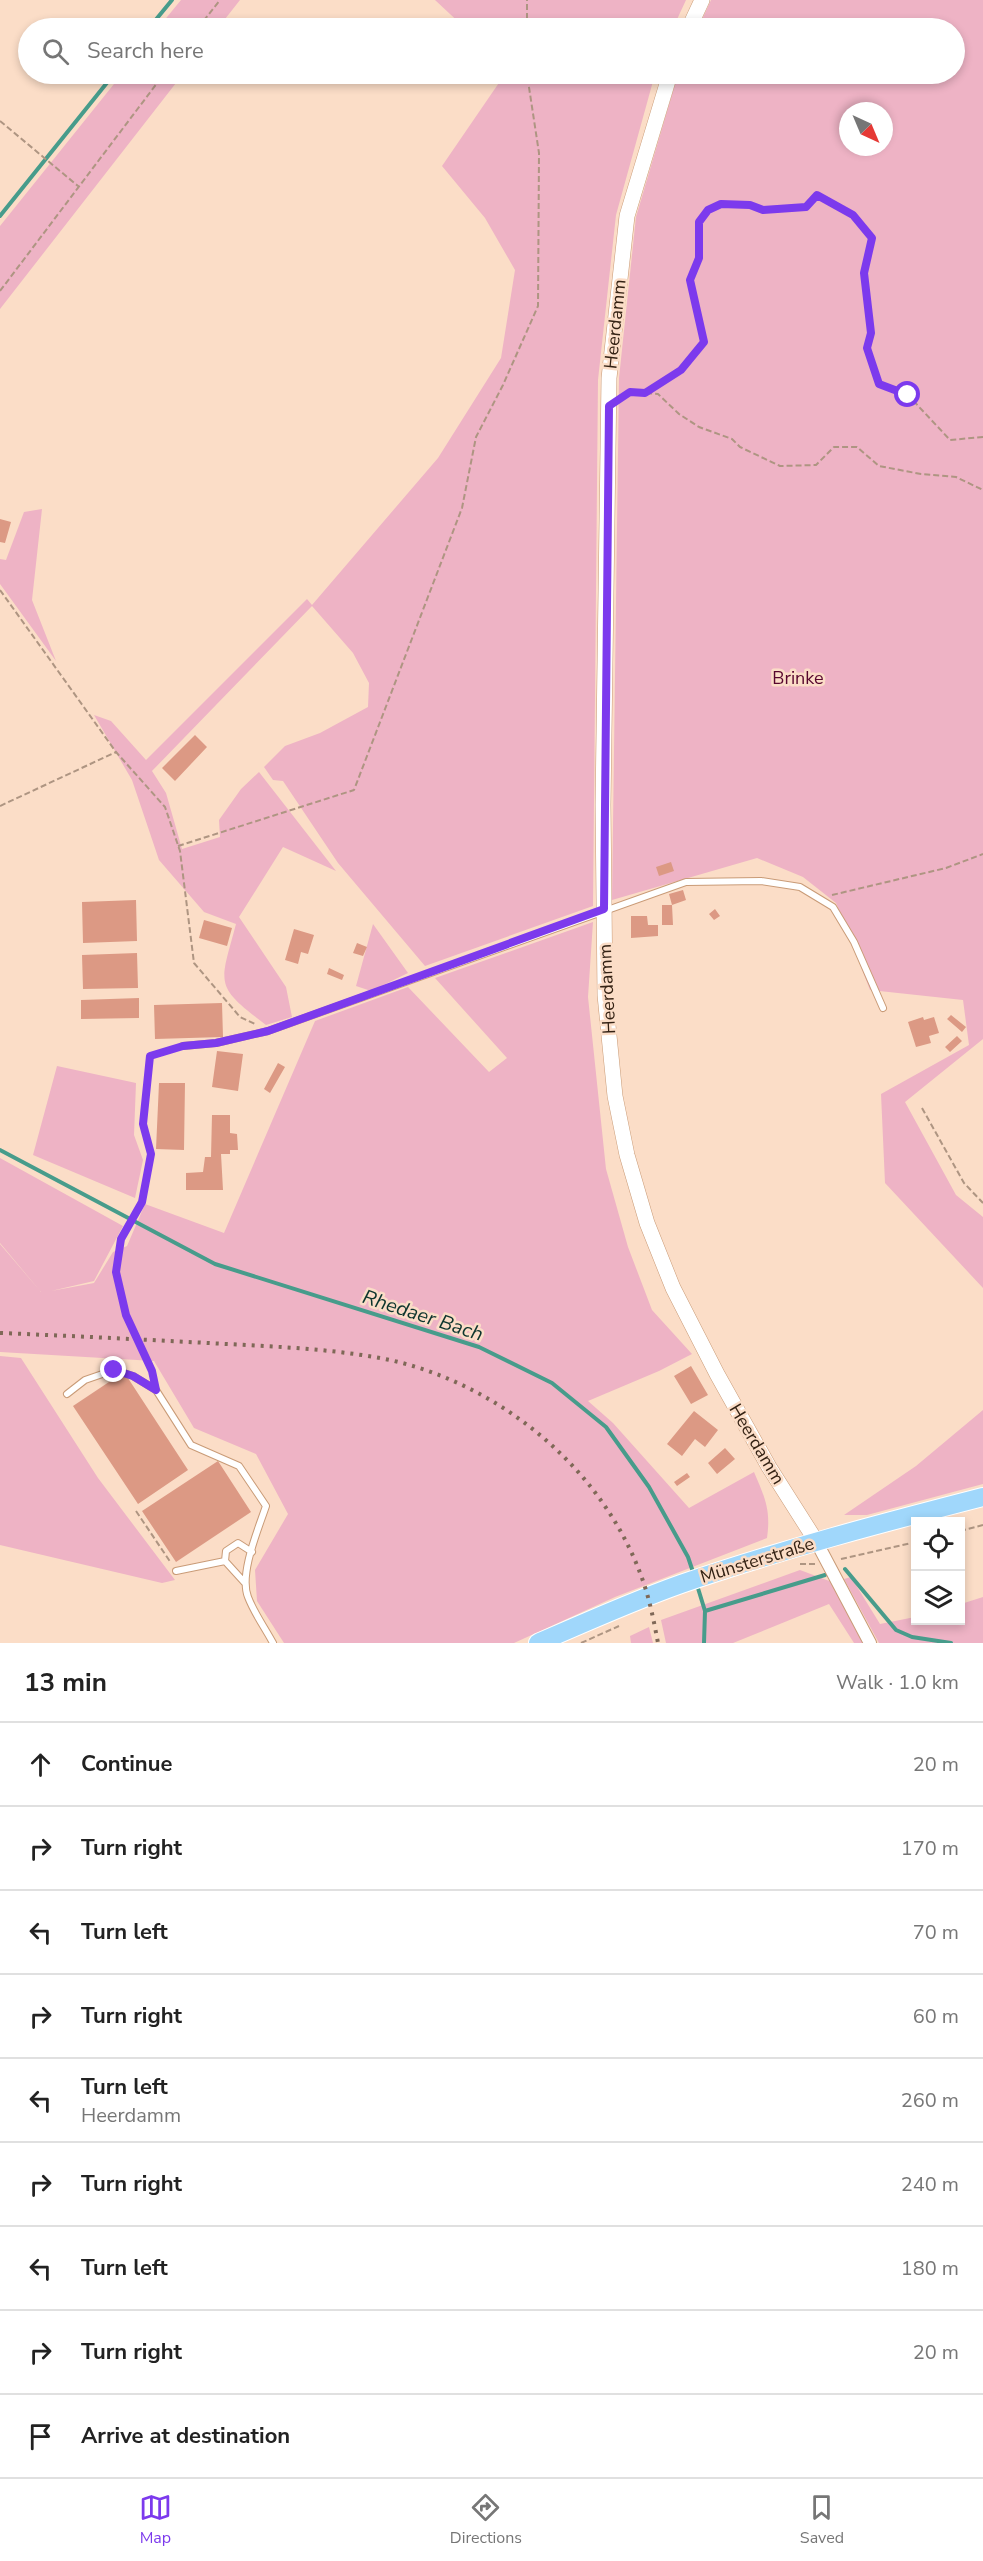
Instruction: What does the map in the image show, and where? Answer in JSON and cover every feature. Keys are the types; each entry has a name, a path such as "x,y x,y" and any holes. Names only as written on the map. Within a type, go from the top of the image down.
{"main road":[{"name":"Münsterstraße","path":"538,1643 629,1604 711,1574 816,1541 983,1497"}],"street":[{"path":"694,18 702,0"},
{"name":"Heerdamm","path":"667,84 627,216 609,378 604,909 605,995 615,1096 627,1155 647,1223 672,1288 769,1467 816,1541"},
{"path":"816,1541 870,1643"}],"lane":[{"path":"183,1046 216,1043 268,1031 604,909 686,882 761,881 800,887 819,898 833,907 854,942 883,1008"},
{"path":"67,1394 86,1380 114,1370 133,1376 156,1390 191,1445 240,1466 266,1506 245,1583 248,1597 273,1643"},
{"path":"245,1583 225,1561 226,1551 238,1543 252,1552"},
{"path":"176,1570 225,1561"}],"path":[{"path":"206,18 220,0"},
{"path":"527,0 527,18"},
{"path":"0,291 156,84"},
{"path":"178,846 354,790 462,508 476,437 503,385 538,306 539,153 529,84"},
{"path":"0,121 78,186"},
{"path":"645,393 681,370 704,342 690,280 699,258 699,222 708,210 721,204 750,205 763,210 806,207 817,195 853,215 872,238 864,273 871,333 867,348 879,384 908,395 950,440 983,436"},
{"path":"609,406 630,392 658,394 679,414 699,427 732,439 740,447 780,466 816,465 834,447 857,447 879,466 921,474 956,477 983,490"},
{"path":"0,590 116,752 165,807 178,846 194,963 240,1017 268,1031"},
{"path":"0,806 116,752"},
{"path":"819,898 946,868 983,854"},
{"path":"156,1390 152,1371 126,1315 116,1272 121,1239 142,1202 151,1154 143,1124 150,1056 183,1046"},
{"path":"922,1108 964,1183 983,1203"},
{"path":"136,1510 176,1570"},
{"path":"965,1530 983,1525"}],"green space":[{"path":"181,0 240,0 226,18 166,18"},
{"path":"435,0 686,0 678,18 454,18"},
{"name":"Brinke","path":"711,0 983,0 983,1039 905,1102 956,1195 983,1217 983,1288 885,1183 881,1094 969,1045 963,1000 870,990 836,903 803,877 757,858 612,900 619,378 636,217 675,84 965,84 965,18 703,18"},
{"path":"114,84 175,84 0,309 0,226"},
{"path":"498,84 652,84 616,215 598,380 593,906 425,966 338,863 283,781 273,780 264,767 285,746 320,733 368,707 369,683 353,653 312,606 152,771 166,793 182,849 220,837 219,820 241,789 259,772 336,871 283,847 239,917 286,987 292,1017 266,1025 237,1001 229,992 225,982 226,960 236,924 204,912 159,860 132,780 94,715 111,721 146,760 307,599 312,605 438,458 501,358 515,270 485,218 442,166"},
{"path":"42,509 32,600 56,661 0,584 0,559 6,560 24,512"},
{"path":"593,922 588,997 606,1169 628,1247 652,1310 692,1354 659,1371 588,1401 613,1423 689,1508 754,1472 766,1504 767,1538 615,1597 514,1643 284,1643 257,1601 255,1570 288,1514 256,1454 194,1428 154,1361 0,1352 0,1244 41,1292 0,1243 0,1158 123,1226 94,1281 51,1291 94,1283 113,1252 127,1246 145,1204 224,1233 315,1021 408,987 489,1072 507,1058 435,978"},
{"path":"373,924 408,973 371,991 356,986"},
{"path":"57,1066 136,1083 134,1135 143,1160 135,1198 33,1155"},
{"path":"0,1356 21,1358 98,1478 175,1580 162,1583 0,1545"},
{"path":"983,1410 983,1484 867,1515 844,1515 916,1466"},
{"path":"800,1570 832,1582 864,1643 854,1643 829,1604 733,1643 666,1643 661,1620"},
{"path":"851,1577 880,1624 911,1618 911,1625 965,1625 965,1603 983,1597 983,1643 879,1643 844,1579"},
{"path":"649,1627 653,1643 631,1643 630,1636"}],"building":[{"path":"0,519 11,522 5,543 0,542"},
{"path":"195,735 207,747 175,781 162,768"},
{"path":"671,862 674,871 659,876 656,867"},
{"path":"683,890 686,900 672,905 669,894"},
{"path":"136,900 137,941 83,943 82,902"},
{"path":"662,905 672,905 673,925 662,925"},
{"path":"715,909 720,916 714,920 709,914"},
{"path":"631,916 647,916 648,925 658,925 658,936 631,938"},
{"path":"204,920 232,928 227,946 199,938"},
{"path":"294,929 314,935 308,954 301,952 298,964 285,960"},
{"path":"357,943 367,947 363,956 353,953"},
{"path":"137,953 138,988 83,989 82,955"},
{"path":"329,968 344,975 342,980 327,974"},
{"path":"139,998 139,1018 81,1019 81,1000"},
{"path":"222,1003 223,1037 155,1039 154,1005"},
{"path":"951,1015 966,1027 962,1032 947,1019"},
{"path":"923,1017 924,1020 934,1017 939,1033 929,1036 931,1043 916,1047 908,1022"},
{"path":"957,1036 962,1041 950,1052 945,1047"},
{"path":"217,1051 243,1054 238,1091 212,1087"},
{"path":"278,1063 285,1067 270,1093 264,1089"},
{"path":"159,1083 185,1083 184,1150 156,1149"},
{"path":"212,1115 230,1115 230,1133 237,1134 238,1150 230,1150 230,1154 221,1154 223,1190 186,1190 186,1173 203,1172 205,1157 211,1157"},
{"path":"691,1366 708,1395 691,1404 674,1376"},
{"path":"124,1372 188,1470 138,1504 73,1406"},
{"path":"694,1411 718,1430 705,1447 695,1439 682,1456 667,1444"},
{"path":"725,1448 735,1459 717,1474 708,1463"},
{"path":"218,1461 251,1512 176,1562 142,1511"},
{"path":"687,1473 690,1477 677,1486 674,1482"}],"waterway":[{"path":"157,18 172,0"},
{"path":"0,216 106,84"},
{"name":"Rhedaer Bach","path":"0,1150 215,1264 479,1347 552,1383 606,1427 649,1487 688,1557 694,1575"},
{"path":"845,1569 896,1630 912,1637 951,1643"},
{"path":"705,1611 825,1575"},
{"name":"Rhedaer Bach","path":"697,1585 705,1611 704,1643"}],"railway":[{"path":"0,1333 268,1346 349,1353 390,1360 431,1372 471,1390 509,1412 544,1439 576,1469 603,1504 626,1541 643,1581 658,1643"}],"route":[{"path":"114,1370 133,1376 156,1390 152,1371 126,1315 116,1272 121,1239 142,1202 151,1154 143,1124 150,1056 183,1046 216,1043 268,1031 604,909 603,805 609,406 630,392 645,393 681,370 704,342 690,280 699,258 699,222 708,210 721,204 750,205 763,210 806,207 817,195 853,215 872,238 864,273 871,333 867,348 879,384 908,395"}]}
